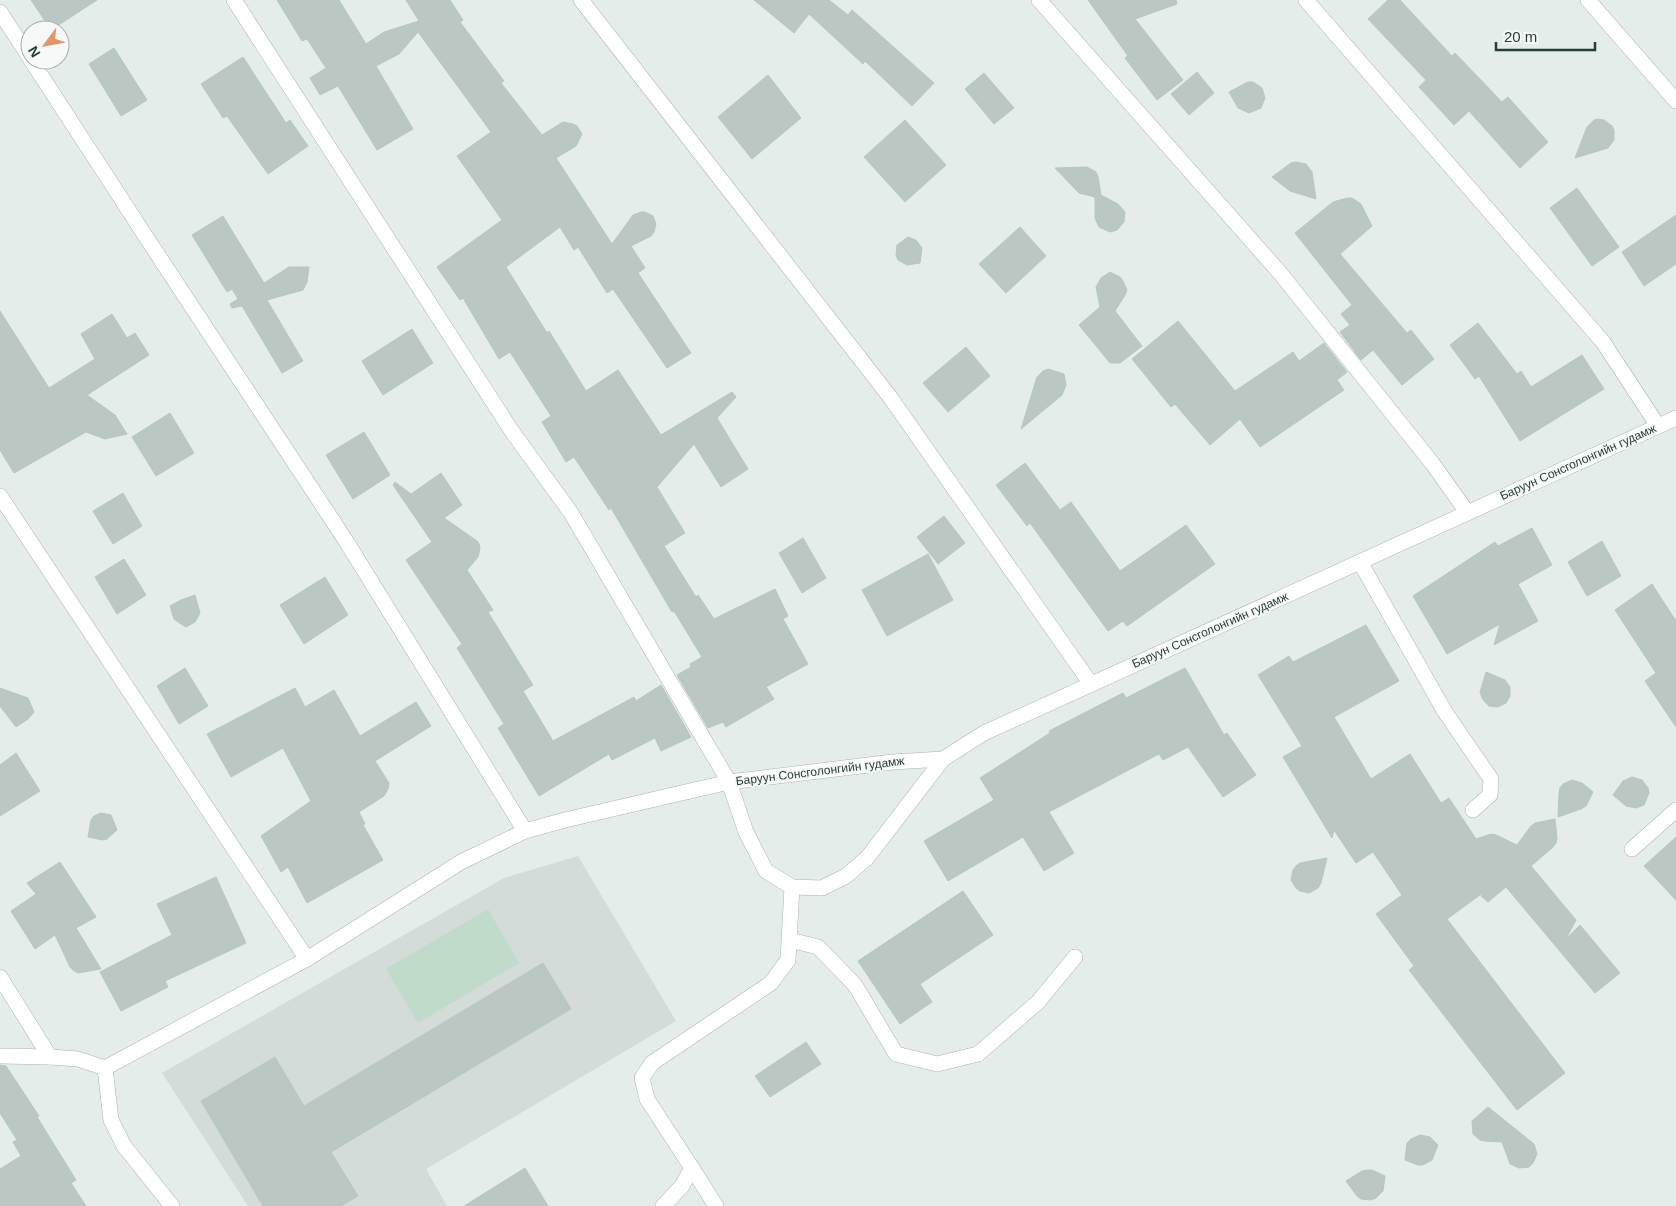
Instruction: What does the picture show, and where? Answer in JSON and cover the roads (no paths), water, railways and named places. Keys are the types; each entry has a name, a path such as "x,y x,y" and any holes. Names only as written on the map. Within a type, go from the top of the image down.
{"street":[{"path":"234,0 511,430 571,513 729,782 746,832 766,871 792,887 822,888 846,876 867,858 943,758"},
{"path":"581,0 890,397 1091,684"},
{"path":"1039,0 1280,273 1432,463 1467,512"},
{"path":"1306,0 1603,342 1658,426"},
{"path":"1588,0 1676,101"},
{"path":"0,12 20,42"},
{"path":"38,70 142,232 346,540 525,831"},
{"name":"Баруун Сонсголонгийн гудамж","path":"105,1068 307,959 461,862 525,831 729,782 893,762 943,758 984,733 1676,418"},
{"path":"0,496 307,959"},
{"path":"1360,562 1444,712 1491,779 1490,795 1472,810"},
{"path":"1632,849 1676,810"},
{"path":"716,1206 647,1099 642,1078 652,1063 771,983 788,960 792,887"},
{"path":"790,940 818,947 855,985 896,1054 937,1064 978,1054 1038,1002 1075,958"},
{"path":"0,977 50,1057"},
{"path":"0,1056 78,1059 105,1068 111,1120 124,1146 172,1206"},
{"path":"664,1206 682,1186 692,1168"}]}
